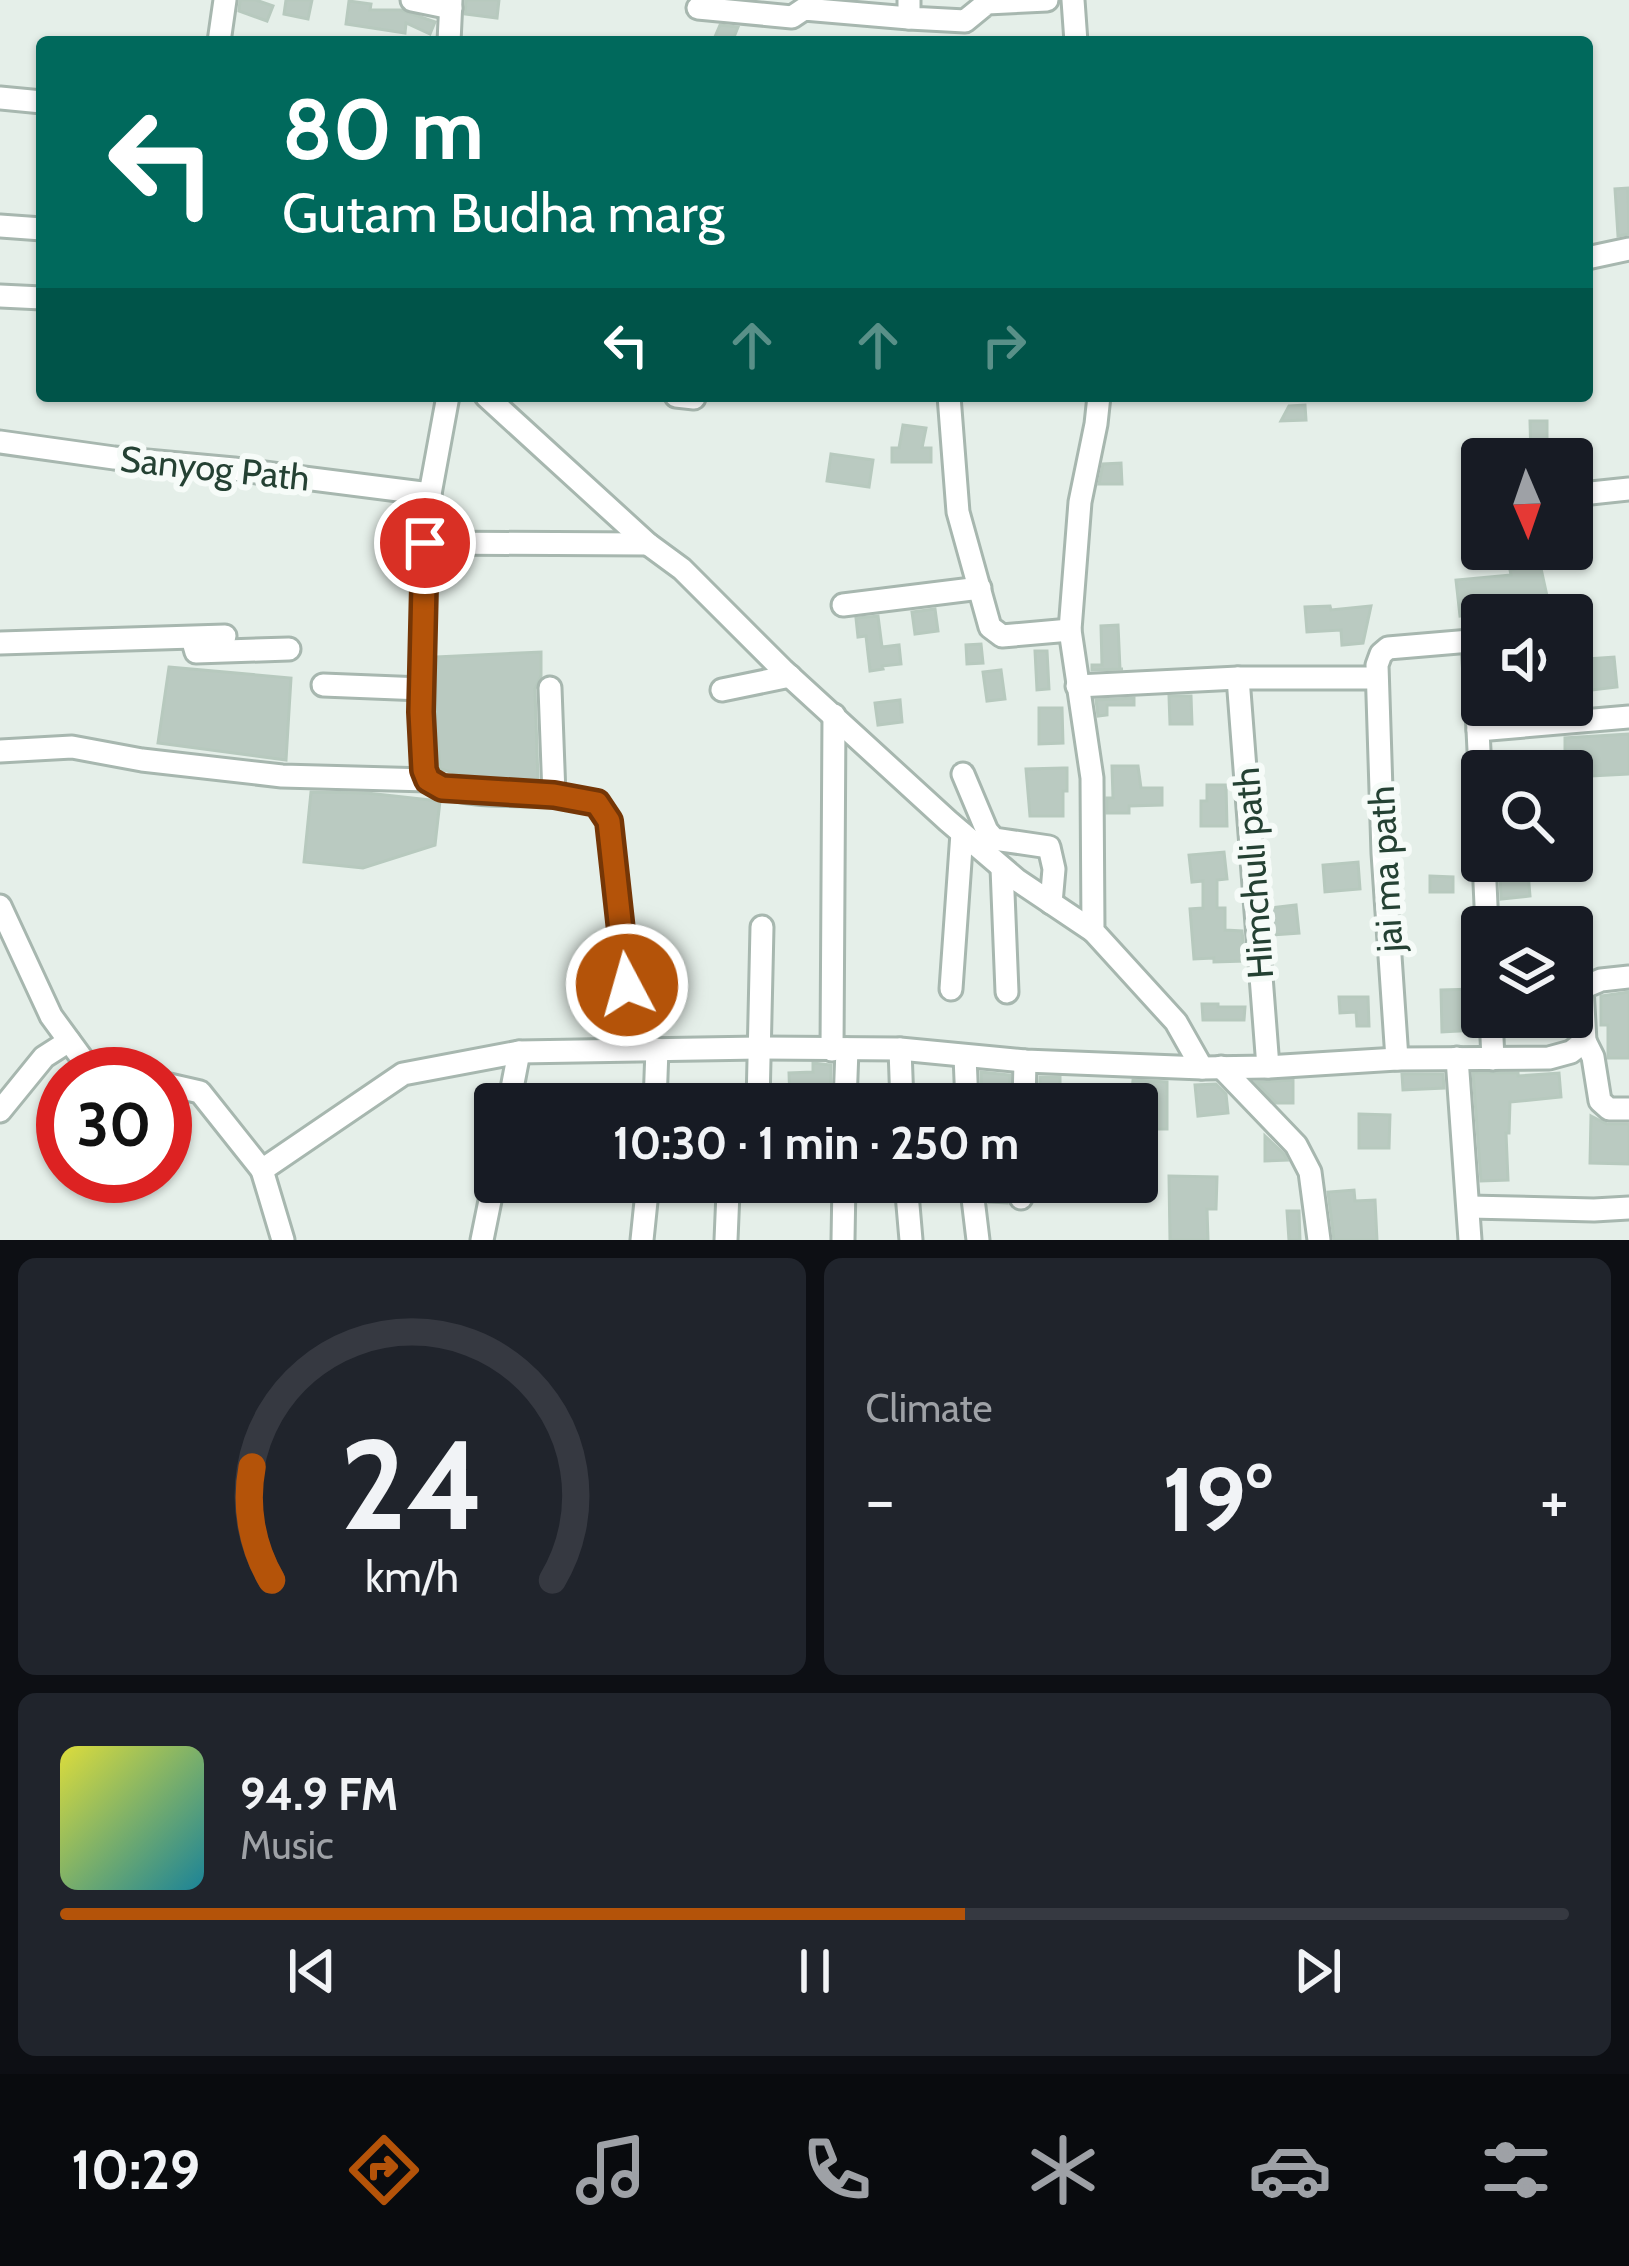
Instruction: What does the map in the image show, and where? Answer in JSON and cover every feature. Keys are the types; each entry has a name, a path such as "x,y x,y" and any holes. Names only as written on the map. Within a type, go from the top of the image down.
{"street":[{"path":"220,36 225,0"},
{"path":"412,0 451,4 449,36"},
{"path":"698,8 792,17 803,5 909,9 965,21 987,3 1047,0"},
{"path":"1073,0 1076,36"},
{"path":"0,98 36,101"},
{"path":"0,226 36,229"},
{"path":"1593,257 1629,249"},
{"path":"0,296 36,298"},
{"path":"428,780 422,689 425,543 447,402"},
{"path":"493,402 648,544 682,569 790,676 962,833 1002,868 1093,931 1212,1068 1296,1145 1310,1172 1319,1240"},
{"path":"949,402 958,512 990,627 1002,636 1070,630"},
{"path":"1093,931 1092,778 1070,630 1080,502 1098,402"},
{"name":"Sanyog Path","path":"0,442 430,494"},
{"path":"1593,493 1629,489"},
{"path":"425,543 648,544"},
{"path":"843,604 980,588"},
{"path":"0,644 225,636"},
{"path":"192,637 196,652 289,650"},
{"path":"1078,686 1238,678 1376,678 1381,654 1388,648 1461,641"},
{"path":"722,690 790,676"},
{"name":"Himchuli path","path":"1238,678 1268,1067"},
{"name":"jai ma path","path":"1376,678 1397,1059"},
{"path":"323,685 422,689"},
{"path":"550,688 554,795"},
{"path":"834,716 843,1083"},
{"path":"1478,730 1629,717"},
{"path":"1478,726 1479,750"},
{"path":"0,751 73,747 282,776 428,780 442,788 554,795 597,803 609,821 652,1083"},
{"path":"964,774 994,839 1048,847 1054,869 1051,903"},
{"path":"951,989 962,833"},
{"path":"1002,868 1006,992"},
{"path":"0,906 52,1016 74,1047"},
{"path":"758,1083 762,927"},
{"path":"1629,977 1582,988 1585,1041 1593,1057 1600,1101 1609,1109 1629,1109"},
{"path":"1492,1038 1493,1058"},
{"path":"0,1111 44,1057 70,1041"},
{"path":"262,1170 404,1074 520,1052 900,1049 1025,1061 1212,1068 1549,1058 1571,1052 1585,1041"},
{"path":"900,1049 901,1083"},
{"path":"513,1083 520,1052"},
{"path":"964,1056 966,1083"},
{"path":"1457,1058 1470,1240"},
{"path":"1024,1083 1025,1061"},
{"path":"192,1090 200,1092 262,1170 283,1240"},
{"path":"482,1240 490,1203"},
{"path":"642,1240 646,1203"},
{"path":"726,1240 728,1203"},
{"path":"843,1240 844,1203"},
{"path":"908,1203 911,1240"},
{"path":"974,1203 978,1240"},
{"path":"1469,1207 1629,1208"}],"building":[{"path":"240,0 273,6 267,21 239,11"},
{"path":"286,0 312,0 308,19 284,14"},
{"path":"466,0 499,0 497,18 465,14"},
{"path":"349,1 371,4 370,10 401,10 435,22 430,34 406,23 405,33 346,24"},
{"path":"720,25 738,27 734,36 715,36"},
{"path":"1628,188 1629,234 1618,236 1615,189"},
{"path":"1305,405 1306,420 1281,421 1289,406"},
{"path":"1530,421 1547,421 1547,438 1530,438"},
{"path":"903,425 926,428 922,448 931,448 931,462 892,462 892,448 899,448"},
{"path":"831,454 873,460 869,487 827,481"},
{"path":"1121,463 1122,484 1099,484 1103,464"},
{"path":"1510,570 1541,570 1547,594 1461,594 1460,616 1456,580 1511,575"},
{"path":"1330,606 1331,610 1371,606 1363,643 1342,645 1341,630 1307,632 1305,607"},
{"path":"935,609 938,631 915,634 912,612"},
{"path":"878,616 882,647 899,645 901,664 870,671 866,636 858,637 856,618"},
{"path":"1118,625 1123,669 1092,670 1092,665 1102,665 1101,626"},
{"path":"981,644 983,663 967,664 966,645"},
{"path":"1035,651 1047,651 1049,689 1037,690"},
{"path":"541,652 541,676 535,689 538,780 473,778 440,769 437,657"},
{"path":"1614,657 1617,687 1593,690 1593,659"},
{"path":"169,667 291,678 286,760 158,743"},
{"path":"1001,670 1005,699 987,701 983,672"},
{"path":"1169,696 1191,696 1192,724 1170,724"},
{"path":"1134,698 1134,705 1107,705 1107,715 1098,716 1096,700"},
{"path":"900,700 902,722 878,725 875,703"},
{"path":"1039,708 1062,708 1063,743 1039,744"},
{"path":"1629,734 1629,774 1593,776 1593,750 1565,750 1565,738"},
{"path":"1112,766 1138,766 1141,788 1162,788 1162,805 1129,806 1129,813 1107,813 1107,798 1113,798"},
{"path":"1067,768 1063,816 1030,816 1026,769"},
{"path":"1207,785 1226,785 1227,826 1201,826 1201,801 1207,801"},
{"path":"311,792 440,801 435,845 363,868 304,862"},
{"path":"1224,852 1227,879 1217,880 1217,908 1225,908 1225,930 1242,931 1245,961 1194,959 1190,909 1203,908 1203,881 1192,882 1189,855"},
{"path":"1358,862 1360,889 1325,892 1323,865"},
{"path":"1430,876 1453,877 1453,892 1430,892"},
{"path":"1500,882 1529,882 1530,896 1501,899"},
{"path":"1296,905 1299,933 1273,935 1271,908"},
{"path":"1461,989 1461,1031 1442,1032 1441,990"},
{"path":"1629,992 1629,1058 1608,1058 1608,1025 1601,1025 1601,996"},
{"path":"1339,997 1368,997 1369,1026 1357,1026 1356,1012 1340,1013"},
{"path":"1202,1004 1245,1007 1244,1020 1203,1020"},
{"path":"813,1063 831,1065 831,1083 789,1083 789,1073 813,1072"},
{"path":"981,1072 1010,1075 1010,1083 981,1083"},
{"path":"1473,1073 1559,1073 1561,1097 1510,1102 1508,1180 1481,1181"},
{"path":"1402,1074 1443,1074 1444,1088 1403,1090"},
{"path":"1040,1077 1060,1077 1060,1083 1040,1083"},
{"path":"1293,1080 1293,1103 1276,1103 1256,1082"},
{"path":"1167,1082 1167,1129 1158,1129 1158,1083 1133,1083"},
{"path":"1216,1084 1226,1094 1228,1113 1198,1116 1195,1085"},
{"path":"1359,1114 1390,1115 1389,1148 1359,1148"},
{"path":"1591,1116 1607,1124 1629,1124 1629,1164 1590,1163"},
{"path":"1265,1136 1284,1154 1287,1160 1265,1161"},
{"path":"1169,1176 1217,1177 1216,1209 1207,1209 1208,1240 1170,1240"},
{"path":"1354,1190 1355,1201 1375,1200 1377,1240 1334,1240 1328,1192"},
{"path":"1287,1211 1299,1211 1300,1240 1289,1240"}],"route":[{"path":"425,543 421,712 428,780 442,788 554,795 597,803 609,821 627,985"}]}
